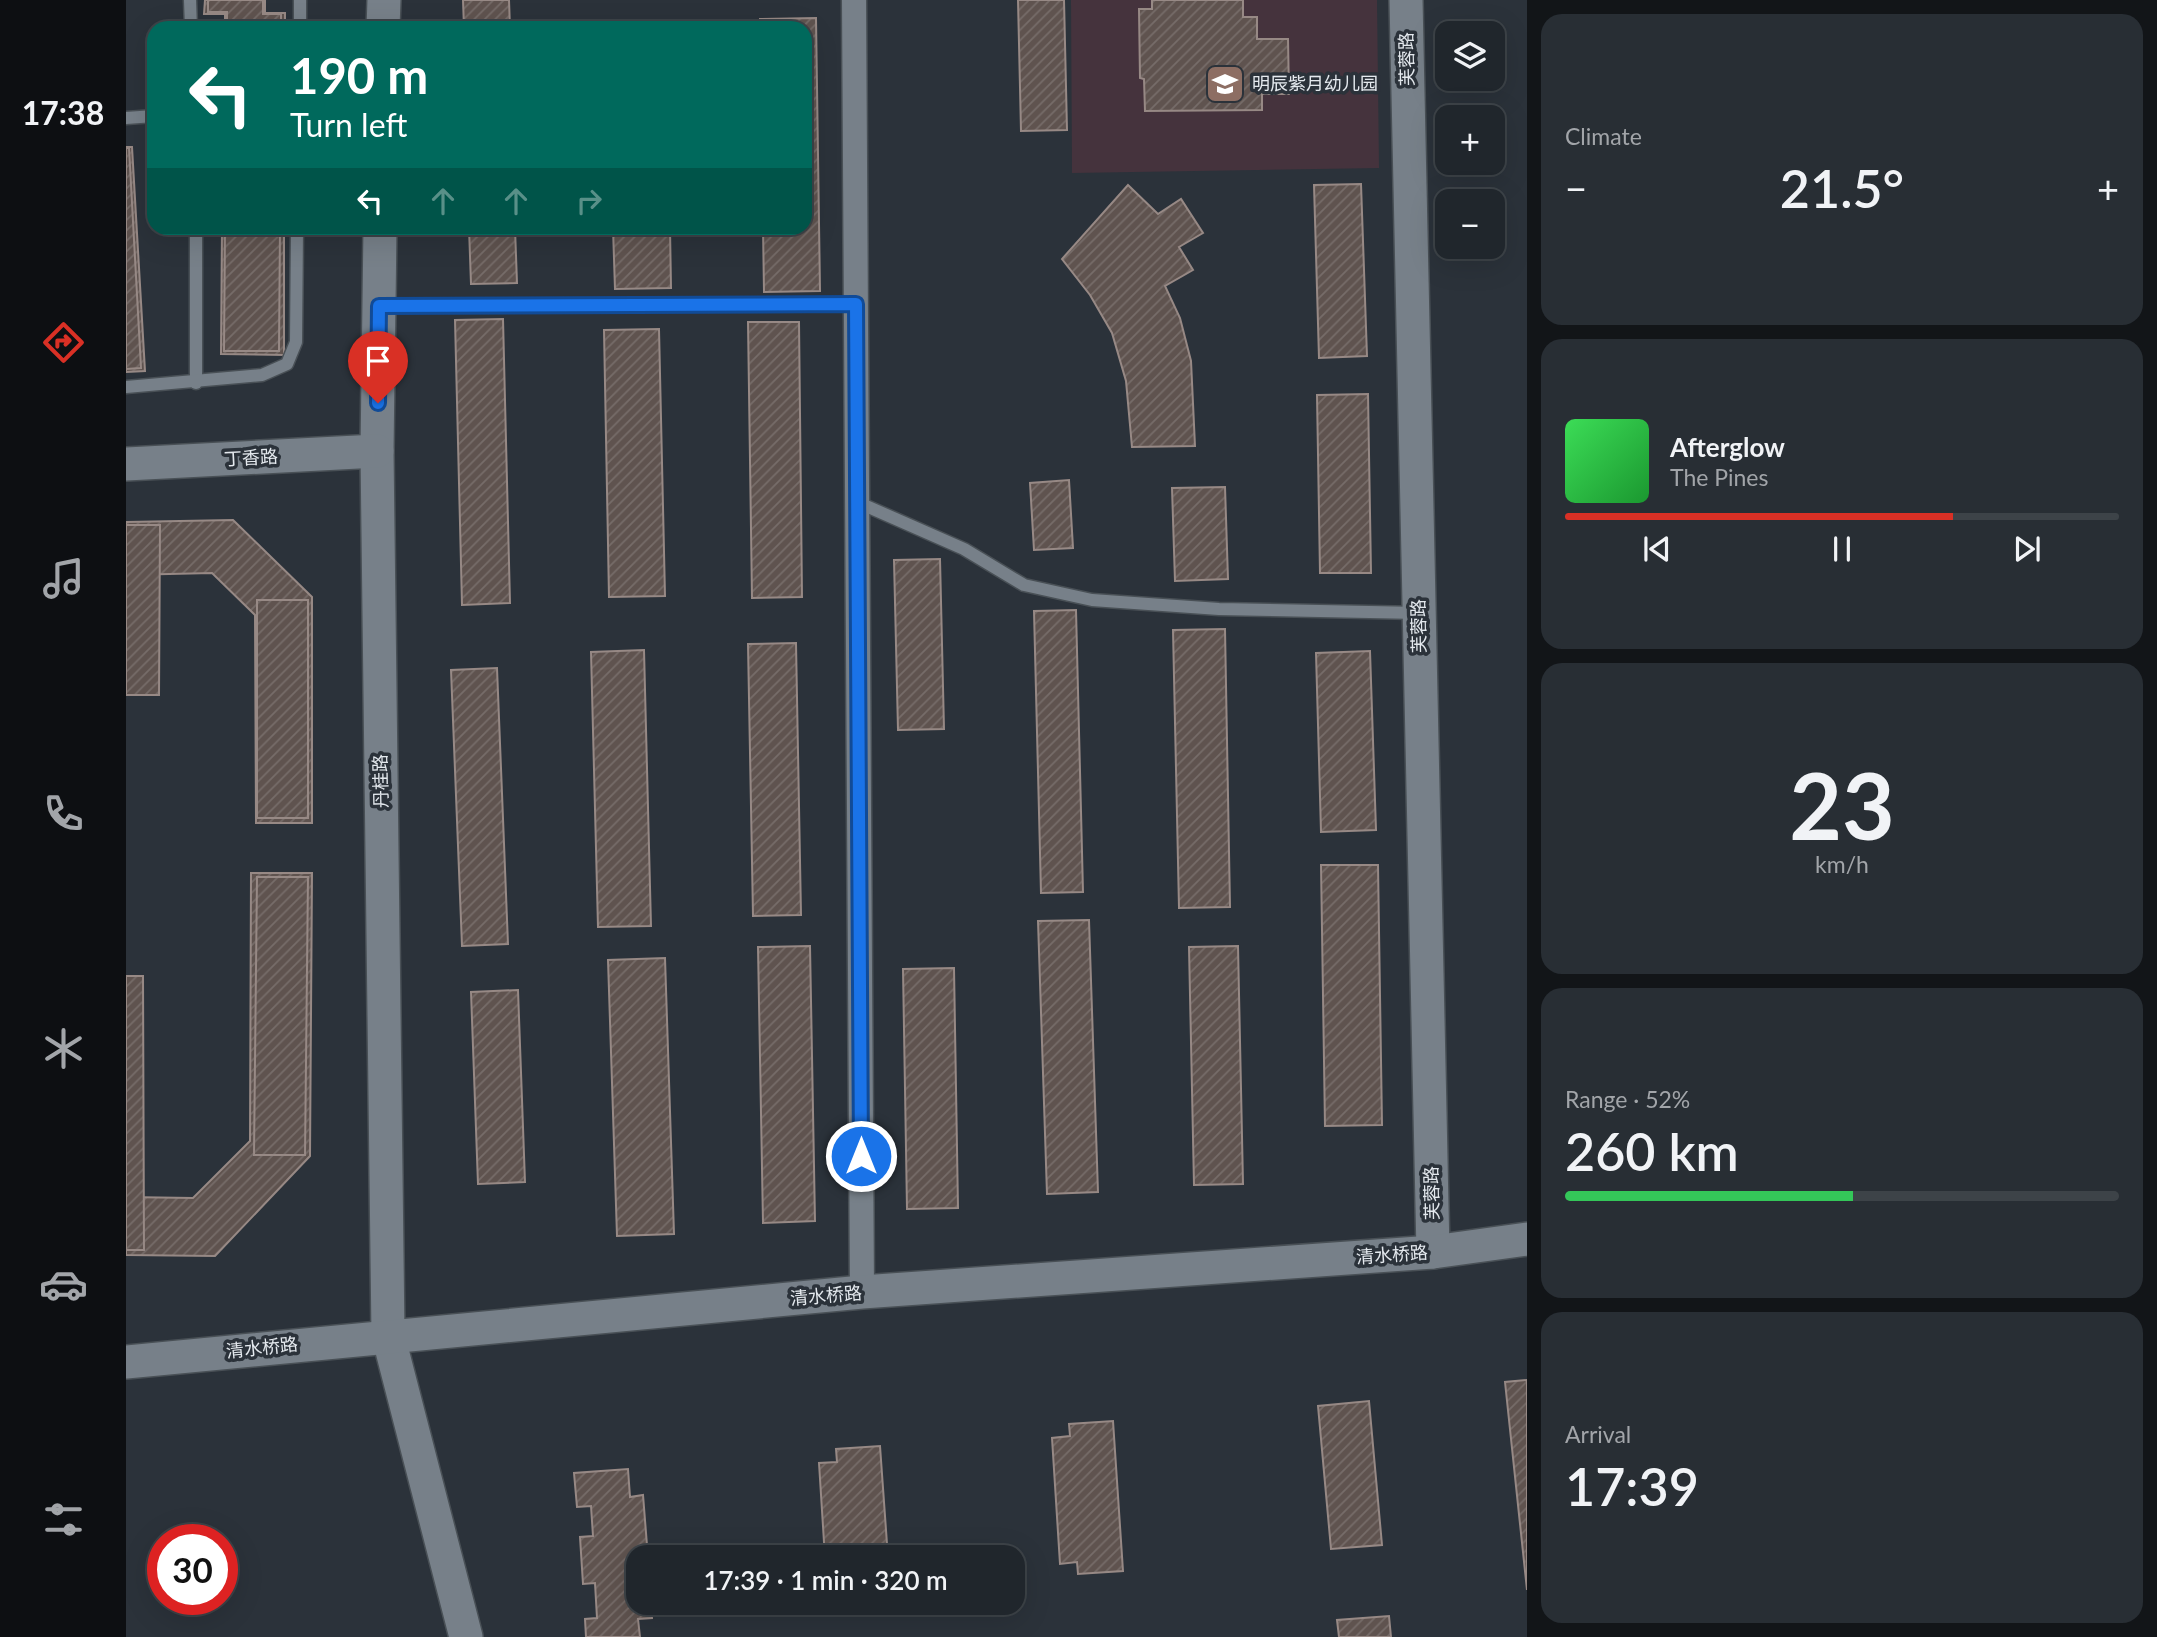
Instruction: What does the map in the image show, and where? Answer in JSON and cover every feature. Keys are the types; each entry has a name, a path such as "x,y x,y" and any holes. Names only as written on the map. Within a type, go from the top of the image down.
{"street":[{"path":"383,21 384,0"},
{"path":"854,0 862,1292"},
{"name":"芙蓉路","path":"1406,0 1433,1252"},
{"name":"丹桂路","path":"380,235 377,452 388,1335 466,1637"},
{"name":"丁香路","path":"126,464 377,452"},
{"name":"清水桥路","path":"126,1362 862,1292 1433,1252 1527,1239"}],"lane":[{"path":"190,0 191,21"},
{"path":"300,0 300,21"},
{"path":"126,118 147,116"},
{"path":"195,235 197,383"},
{"path":"126,387 197,383 262,375 287,364 296,342 297,235"},
{"path":"379,306 856,304"},
{"path":"857,502 964,549 1024,585 1092,600 1219,609 1419,614"}],"shaded area":[{"name":"明辰紫月幼儿园","path":"1071,0 1377,0 1379,168 1072,173"}],"building":[{"path":"205,0 265,0 265,13 285,13 285,21 225,21 225,14 204,14"},
{"path":"208,0 263,0 263,14 281,14 281,21 227,21 227,12 208,12"},
{"path":"463,0 509,0 510,21 464,21"},
{"path":"1018,0 1064,0 1067,130 1021,131"},
{"path":"1152,0 1243,0 1243,17 1257,17 1257,39 1288,39 1289,94 1262,94 1262,110 1145,111 1144,79 1140,78 1139,9 1152,9"},
{"path":"816,18 820,291 764,292 763,235 812,235 812,21 760,19"},
{"path":"126,147 132,147 145,371 126,372"},
{"path":"126,148 129,148 141,368 126,369"},
{"path":"1361,184 1367,356 1319,358 1314,185"},
{"path":"1128,185 1158,214 1181,199 1203,233 1179,247 1193,270 1165,286 1180,318 1191,361 1195,446 1132,447 1126,381 1112,333 1090,295 1062,259"},
{"path":"222,235 284,235 284,355 221,354"},
{"path":"225,235 280,235 279,351 224,351"},
{"path":"469,235 515,235 517,283 471,284"},
{"path":"613,235 670,235 671,288 615,289"},
{"path":"503,319 510,603 462,605 455,320"},
{"path":"748,322 799,322 802,597 752,598"},
{"path":"659,329 665,596 609,597 604,330"},
{"path":"1368,394 1371,573 1320,573 1317,395"},
{"path":"1069,480 1073,548 1034,550 1030,483"},
{"path":"1225,487 1228,579 1175,581 1172,488"},
{"path":"233,520 312,597 312,823 256,823 255,615 212,573 126,575 126,522"},
{"path":"126,525 160,525 159,695 126,695"},
{"path":"940,559 944,729 898,730 894,560"},
{"path":"257,600 308,600 308,818 257,818"},
{"path":"1076,610 1083,892 1041,893 1034,611"},
{"path":"1225,629 1230,907 1179,908 1173,630"},
{"path":"796,643 801,915 753,916 748,644"},
{"path":"644,650 651,926 598,927 591,652"},
{"path":"1370,651 1376,830 1321,832 1316,653"},
{"path":"497,668 508,944 462,946 451,670"},
{"path":"1321,865 1378,865 1382,1125 1325,1126"},
{"path":"251,873 312,873 310,1156 215,1256 126,1255 126,1197 193,1198 250,1141"},
{"path":"257,877 308,877 305,1155 254,1155"},
{"path":"1089,920 1098,1192 1047,1194 1038,921"},
{"path":"810,946 815,1221 763,1223 758,947"},
{"path":"1238,946 1243,1184 1194,1185 1189,947"},
{"path":"665,958 674,1234 617,1236 608,960"},
{"path":"954,968 958,1208 907,1209 903,969"},
{"path":"126,976 143,976 144,1250 126,1250"},
{"path":"518,990 525,1182 478,1184 471,992"},
{"path":"1527,1380 1527,1590 1505,1382"},
{"path":"1369,1401 1382,1545 1331,1549 1318,1406"},
{"path":"1113,1421 1123,1571 1078,1574 1077,1562 1060,1564 1052,1438 1070,1436 1069,1424"},
{"path":"880,1446 887,1545 824,1545 819,1463 837,1462 836,1449"},
{"path":"628,1469 630,1497 643,1495 647,1545 626,1545 626,1615 652,1615 652,1618 638,1619 640,1637 586,1637 585,1619 597,1618 595,1583 583,1584 580,1537 593,1536 591,1506 577,1507 574,1473"},
{"path":"1389,1616 1391,1637 1339,1637 1337,1620"}],"place":[{"name":"明辰紫月幼儿园","path":"1225,84"}],"route":[{"path":"378,403 379,306 856,304 861,1156"}]}
